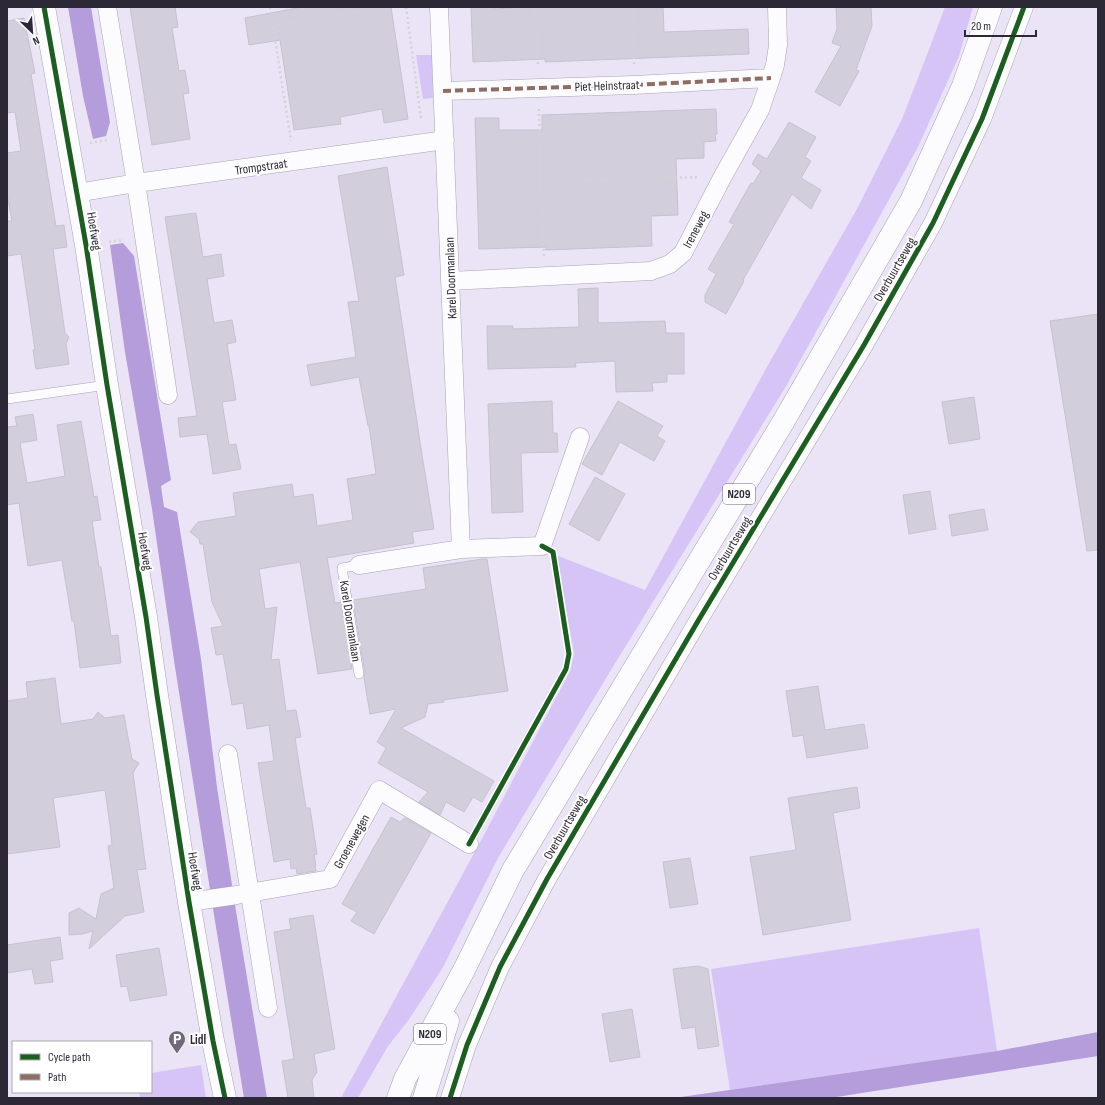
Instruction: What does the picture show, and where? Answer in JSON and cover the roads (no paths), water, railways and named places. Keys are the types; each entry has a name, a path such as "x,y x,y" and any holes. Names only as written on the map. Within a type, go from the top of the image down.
{"main road":[{"name":"Hoefweg","path":"44,7 78,193 107,385 146,616 157,695 198,900 210,1042 224,1098"},
{"name":"Overbuurtseweg","path":"398,1098 405,1079 464,970 513,870 782,424 911,201 963,86 991,7"},
{"name":"Overbuurtseweg","path":"424,1098 464,970"}],"street":[{"path":"107,7 136,183 168,395"},
{"name":"Karel Doormanlaan","path":"439,7 460,549"},
{"name":"Ireneweg","path":"450,281 651,271 670,264 683,253 760,110 775,65 778,45 777,7"},
{"name":"Overbuurtseweg","path":"450,1098 467,1045 500,967 547,878 698,621 864,345 933,223 982,119 1024,7"},
{"name":"Piet Heinstraat","path":"443,91 634,85 771,78"},
{"name":"Trompstraat","path":"78,193 136,183 445,140"},
{"name":"Karel Doormanlaan","path":"359,565 460,549 542,546 580,436"},
{"path":"228,754 243,894 268,1008"},
{"name":"Groenewegen","path":"198,900 330,879 379,790 469,844"}],"lane":[{"path":"7,399 107,385"},
{"name":"Karel Doormanlaan","path":"359,565 342,568 359,674"}],"place":[{"name":"Lidl","path":"177,1054"}]}
